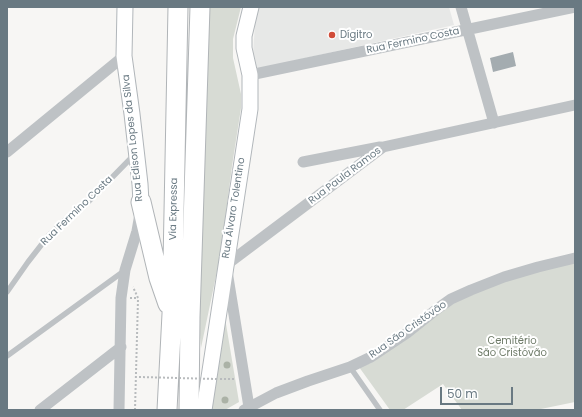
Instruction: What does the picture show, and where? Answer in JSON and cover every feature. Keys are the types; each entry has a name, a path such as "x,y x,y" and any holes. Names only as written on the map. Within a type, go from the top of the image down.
{"highway":[{"name":"Via Expressa","path":"167,410 172,314 178,7"},
{"name":"Via Expressa","path":"189,410 190,317 200,7"},
{"path":"141,202 159,278 172,314"}],"main road":[{"name":"Rua Edison Lopes da Silva","path":"125,7 124,56 132,114 141,202"},
{"name":"Rua Álvaro Tolentino","path":"204,410 250,109 250,75 244,48 244,36 251,7"}],"street":[{"path":"461,7 494,123"},
{"name":"Rua Fermino Costa","path":"250,75 575,7"},
{"path":"7,152 124,56"},
{"name":"Rua Paula Ramos","path":"226,265 383,146 575,106"},
{"path":"303,162 383,146"},
{"name":"Rua Edison Lopes da Silva","path":"119,410 121,298 125,270 140,216 141,202"},
{"name":"Rua São Cristóvão","path":"246,409 276,394 371,358 407,333 451,299 504,277 575,258"},
{"path":"226,265 244,379 246,409"},
{"path":"40,410 121,347"}],"lane":[{"name":"Rua Fermino Costa","path":"7,292 49,235 89,201 136,152"},
{"path":"7,356 125,270"},
{"path":"350,367 380,410"}],"path":[{"path":"135,410 138,299"},
{"path":"137,377 244,379"}],"shaded area":[{"name":"Dígitro","path":"256,7 449,7 454,25 252,70"}],"green space":[{"path":"207,7 241,7 233,39 233,58 241,94 241,108 221,252 201,348 198,310"},
{"name":"Cemitério São Cristóvão","path":"575,261 575,402 536,410 462,410 443,384 403,410 390,410 359,367 371,363 443,307 471,294 546,267"},
{"path":"225,318 239,402 225,410 211,410"}],"building":[{"path":"513,52 516,66 493,72 490,58"}],"place":[{"name":"Dígitro","path":"332,35"}]}
